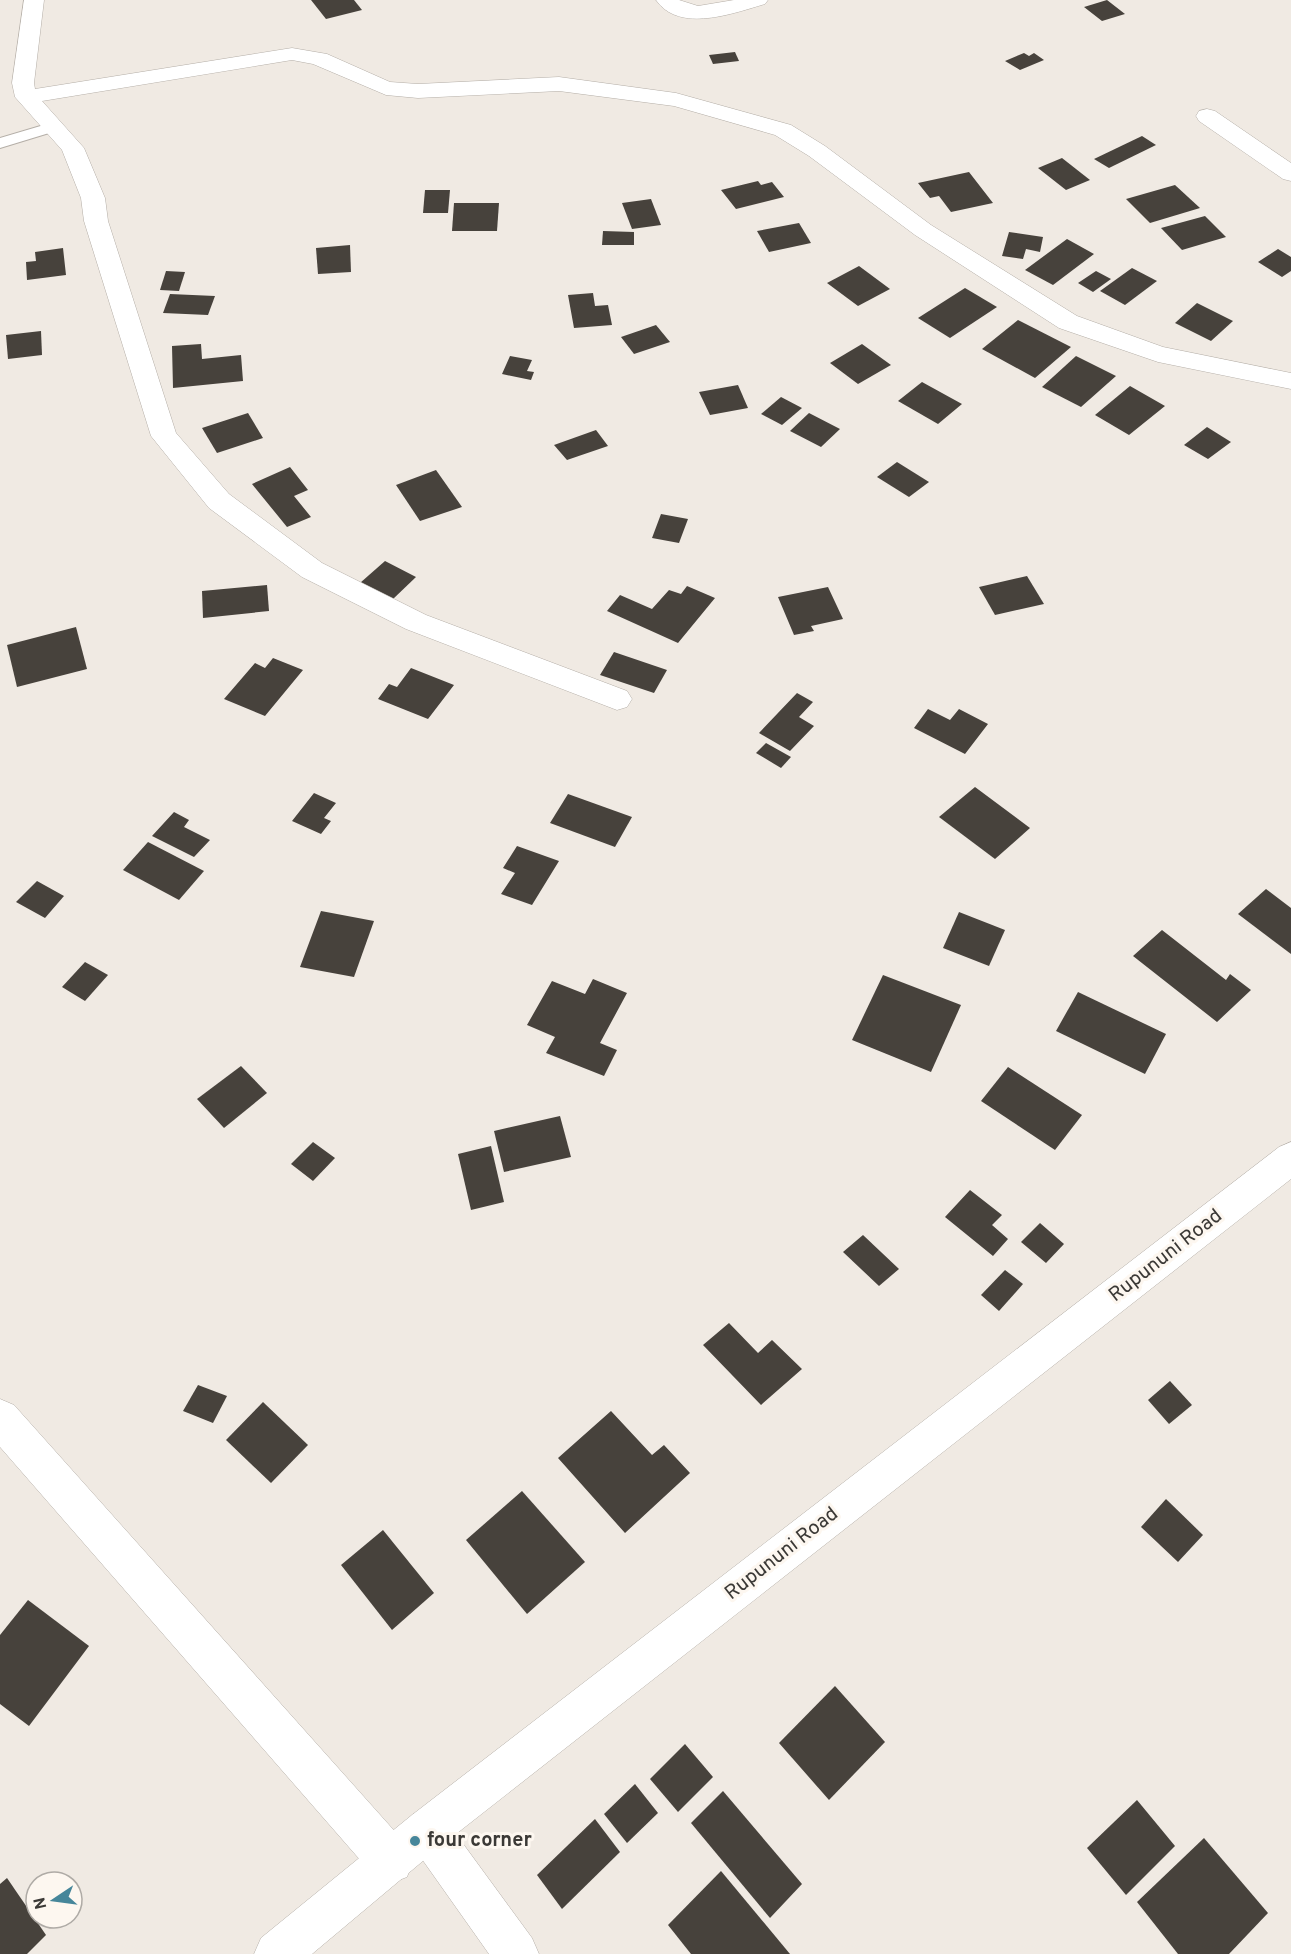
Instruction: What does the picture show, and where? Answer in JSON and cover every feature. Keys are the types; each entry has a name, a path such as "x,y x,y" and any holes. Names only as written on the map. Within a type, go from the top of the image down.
{"street":[{"path":"33,0 23,83 26,98 73,148 93,198 96,221 164,436 219,501 312,570 416,622 617,699"},
{"path":"666,0 681,11 700,14 758,0"},
{"path":"26,98 292,54 319,59 386,88 418,92 559,84 676,100 783,130 817,151 932,236 1068,322 1158,354 1291,381"},
{"path":"1207,116 1291,174"},
{"name":"Rupununi Road","path":"277,1954 427,1830 1291,1158"},
{"path":"0,1418 391,1861"},
{"path":"427,1830 516,1954"}],"lane":[{"path":"0,143 54,127"}],"building":[{"path":"311,0 354,0 362,10 326,19"},
{"path":"1107,0 1125,14 1102,21 1084,7"},
{"path":"735,52 739,61 713,64 709,55"},
{"path":"1024,53 1029,56 1034,53 1044,60 1020,70 1005,61"},
{"path":"1142,136 1156,145 1109,168 1094,159"},
{"path":"1062,158 1090,180 1066,190 1038,168"},
{"path":"969,172 993,203 951,212 939,196 930,198 918,183"},
{"path":"758,181 761,185 772,182 784,197 736,209 721,190"},
{"path":"1175,185 1200,208 1150,223 1126,199"},
{"path":"425,190 450,190 448,213 423,213"},
{"path":"651,199 661,225 632,229 622,203"},
{"path":"454,203 499,203 497,231 452,231"},
{"path":"1205,216 1226,237 1182,250 1161,228"},
{"path":"799,223 811,243 769,252 757,231"},
{"path":"603,231 634,232 634,245 602,245"},
{"path":"1009,232 1043,237 1040,252 1026,249 1023,259 1002,256"},
{"path":"1067,239 1094,254 1053,285 1025,270"},
{"path":"350,245 351,272 318,274 316,248"},
{"path":"63,248 66,275 27,280 26,262 36,261 35,252"},
{"path":"1278,249 1291,257 1291,271 1282,277 1258,262"},
{"path":"859,266 890,289 858,306 827,283"},
{"path":"1132,268 1157,281 1125,305 1100,291"},
{"path":"166,271 185,272 179,291 160,290"},
{"path":"1096,271 1111,279 1093,292 1078,283"},
{"path":"965,288 997,307 950,338 918,318"},
{"path":"593,293 595,306 608,305 612,325 574,328 568,295"},
{"path":"170,294 215,296 208,315 163,313"},
{"path":"1197,303 1233,321 1211,341 1175,323"},
{"path":"1018,320 1071,347 1035,378 982,349"},
{"path":"656,325 670,342 634,354 621,337"},
{"path":"41,331 42,355 8,359 6,335"},
{"path":"201,344 202,359 241,355 243,381 173,388 172,346"},
{"path":"862,344 891,365 858,384 830,363"},
{"path":"510,356 532,360 527,371 534,372 531,380 502,374"},
{"path":"1076,356 1116,376 1081,407 1042,387"},
{"path":"922,382 962,404 938,424 898,401"},
{"path":"738,385 748,408 710,415 699,392"},
{"path":"1130,386 1165,406 1129,435 1095,415"},
{"path":"781,397 802,408 782,425 761,414"},
{"path":"248,413 263,438 217,453 202,428"},
{"path":"809,413 840,429 821,447 790,431"},
{"path":"1207,427 1231,442 1208,459 1184,445"},
{"path":"596,430 608,446 567,460 554,445"},
{"path":"897,462 929,482 909,497 877,477"},
{"path":"290,467 308,490 294,496 311,517 287,527 252,484"},
{"path":"436,470 462,507 420,521 396,485"},
{"path":"661,514 688,519 679,543 652,538"},
{"path":"385,561 416,577 392,600 360,583"},
{"path":"1027,576 1044,604 995,615 979,587"},
{"path":"267,585 269,611 203,618 202,591"},
{"path":"687,586 715,598 678,643 607,611 620,595 652,609 669,590 681,594"},
{"path":"828,587 843,619 811,626 814,631 794,635 778,597"},
{"path":"76,627 87,669 17,687 7,645"},
{"path":"614,652 667,670 654,693 600,675"},
{"path":"273,658 303,670 265,716 224,699 255,663 265,668"},
{"path":"411,668 454,685 428,719 378,699 389,684 397,687"},
{"path":"797,693 813,702 799,717 814,726 790,751 759,733"},
{"path":"928,709 950,720 959,709 988,724 965,754 914,728"},
{"path":"766,743 791,757 781,768 756,753"},
{"path":"975,787 1030,828 995,859 939,817"},
{"path":"314,793 336,803 324,818 331,821 321,834 292,821"},
{"path":"568,794 632,817 615,847 550,823"},
{"path":"174,812 189,820 184,827 210,840 194,857 152,836"},
{"path":"148,842 204,871 179,900 123,870"},
{"path":"517,846 559,861 532,905 501,894 515,873 503,868"},
{"path":"37,881 64,896 45,918 16,902"},
{"path":"1266,889 1291,908 1291,954 1238,914"},
{"path":"321,911 374,921 354,977 300,967"},
{"path":"959,912 1005,930 989,966 943,948"},
{"path":"1162,930 1226,980 1230,974 1251,990 1217,1022 1133,956"},
{"path":"85,962 108,975 85,1001 62,987"},
{"path":"883,975 961,1005 931,1072 852,1040"},
{"path":"593,979 627,993 600,1043 617,1050 604,1076 546,1053 555,1037 527,1025 552,981 585,994"},
{"path":"1078,992 1166,1034 1145,1074 1056,1031"},
{"path":"241,1066 267,1093 224,1128 197,1099"},
{"path":"1008,1067 1082,1115 1055,1150 981,1101"},
{"path":"560,1116 571,1157 504,1172 494,1131"},
{"path":"313,1142 335,1158 313,1181 291,1164"},
{"path":"491,1146 504,1202 471,1210 458,1154"},
{"path":"970,1190 1002,1215 992,1225 1008,1239 993,1256 945,1217"},
{"path":"1040,1223 1064,1244 1046,1263 1021,1242"},
{"path":"863,1235 899,1269 879,1286 843,1252"},
{"path":"1005,1270 1023,1284 999,1311 981,1295"},
{"path":"729,1323 758,1353 772,1340 802,1369 761,1405 703,1345"},
{"path":"1170,1381 1192,1405 1169,1424 1148,1400"},
{"path":"198,1385 227,1396 213,1423 183,1411"},
{"path":"263,1402 308,1445 271,1483 226,1440"},
{"path":"611,1411 652,1455 664,1445 690,1473 625,1533 558,1458"},
{"path":"522,1491 585,1562 527,1614 466,1540"},
{"path":"1166,1499 1203,1535 1178,1562 1141,1527"},
{"path":"383,1530 434,1593 392,1630 341,1565"},
{"path":"28,1600 89,1646 29,1726 0,1704 0,1635"},
{"path":"835,1686 885,1742 829,1800 779,1743"},
{"path":"685,1744 713,1777 678,1812 650,1779"},
{"path":"635,1784 658,1813 627,1843 604,1814"},
{"path":"723,1791 802,1884 770,1918 691,1823"},
{"path":"1137,1800 1175,1846 1126,1895 1087,1848"},
{"path":"595,1819 620,1852 562,1909 537,1875"},
{"path":"1204,1838 1268,1913 1229,1954 1178,1954 1137,1902"},
{"path":"721,1871 790,1954 691,1954 668,1925"},
{"path":"7,1878 24,1903 24,1930 43,1930 46,1935 27,1954 0,1954 0,1884"}],"place":[{"name":"four corner","path":"415,1841"}]}
